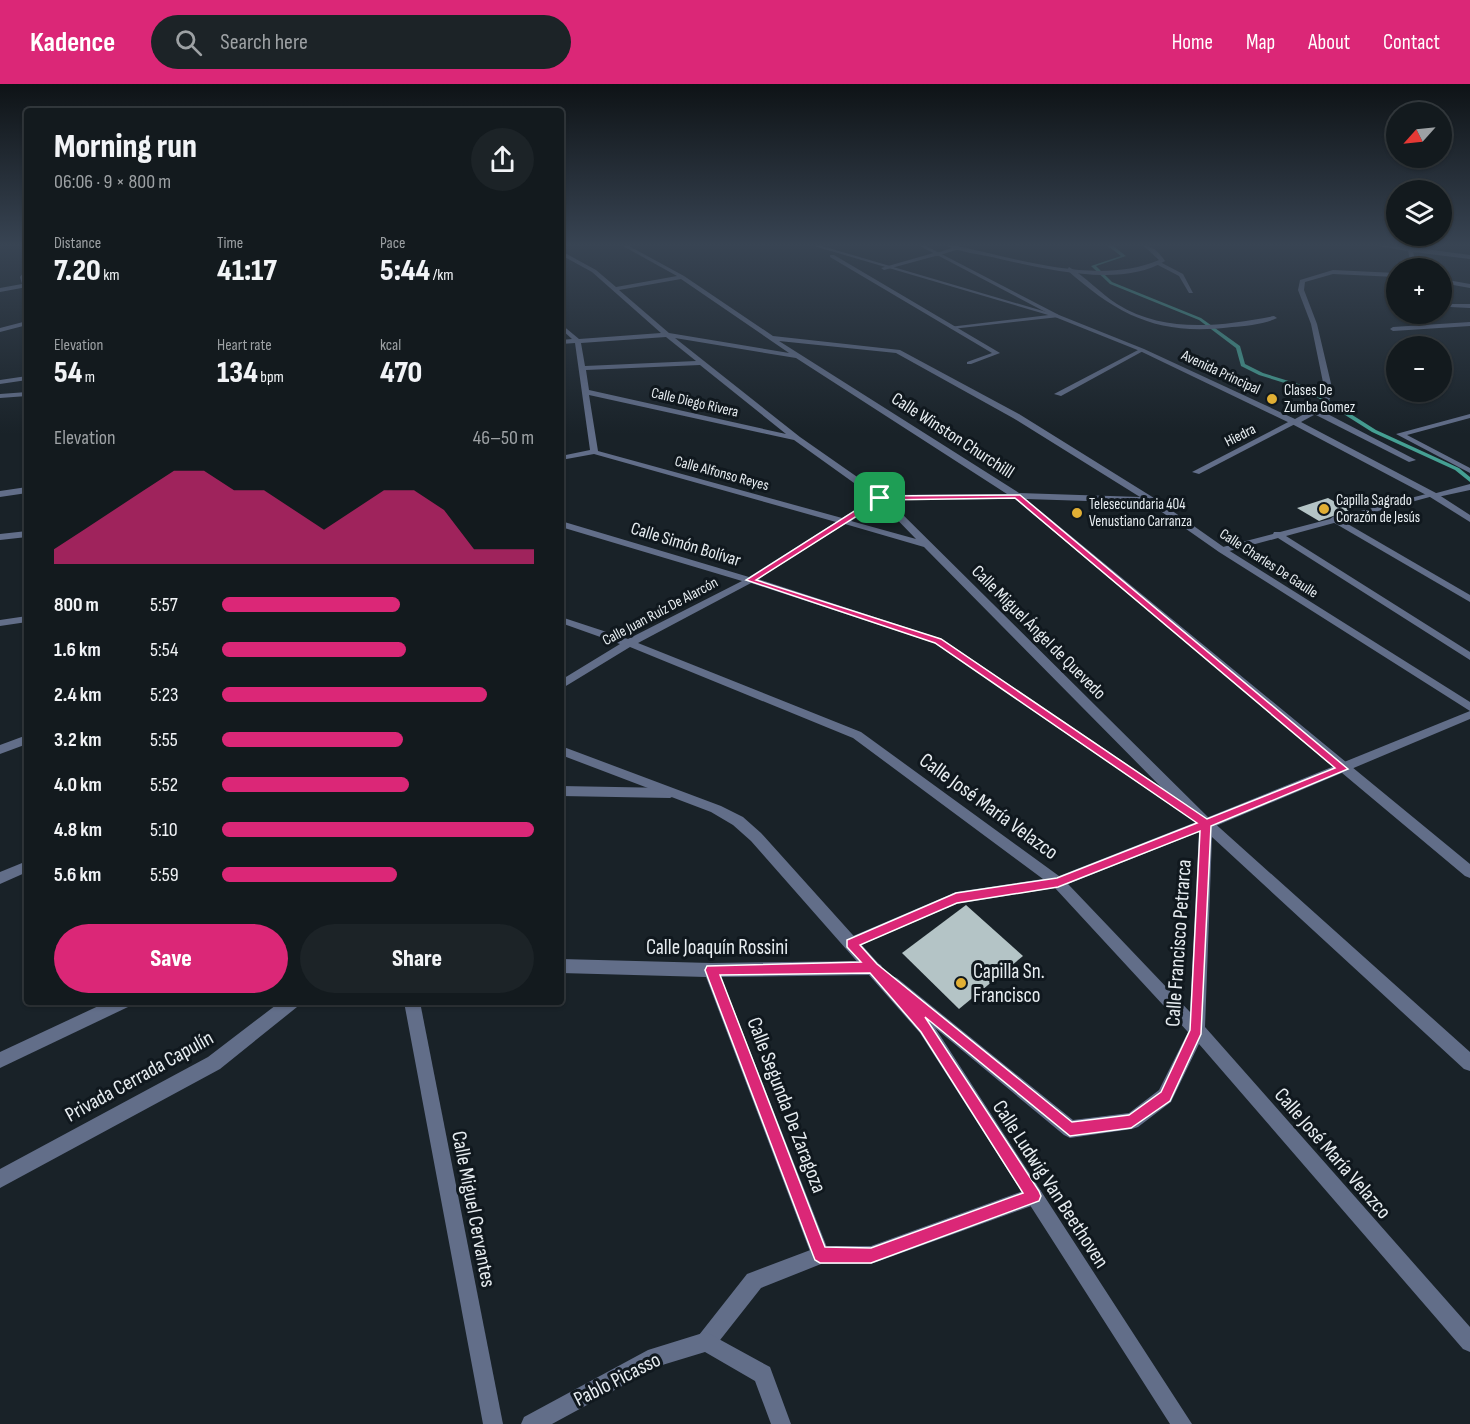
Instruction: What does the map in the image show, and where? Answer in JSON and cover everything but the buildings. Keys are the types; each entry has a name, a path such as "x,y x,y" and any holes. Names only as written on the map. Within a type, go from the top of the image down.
{"street":[{"name":"Calle Miguel Ángel de Quevedo","path":"637,309 797,439 880,498 1206,824 1470,1063"},
{"name":"Calle Winston Churchilll","path":"728,309 799,357 1017,496 1343,769 1470,872"},
{"path":"921,309 997,353 969,363"},
{"path":"1030,309 1057,316"},
{"name":"Avenida Principal","path":"1043,309 1142,350 1295,422 1433,495 1470,519"},
{"path":"1120,309 1159,324 1198,329 1221,329 1274,318"},
{"path":"1308,309 1314,324 1329,392 1318,409 1412,460"},
{"path":"952,327 1057,316"},
{"path":"0,330 24,324"},
{"path":"1393,328 1470,324"},
{"path":"564,329 578,341 584,368 594,452 564,457"},
{"path":"564,342 667,335 799,357"},
{"name":"Calle Charles De Gaulle","path":"769,337 898,351 1016,416 1151,500 1222,550 1470,707"},
{"path":"1058,394 1142,350"},
{"path":"584,368 701,363"},
{"path":"0,376 24,378"},
{"path":"0,382 24,378"},
{"name":"Calle Diego Rivera","path":"587,392 797,439"},
{"path":"0,396 24,394"},
{"name":"Hiedra","path":"1196,472 1318,409"},
{"path":"1470,416 1400,434 1470,471"},
{"name":"Calle Alfonso Reyes","path":"594,452 926,544"},
{"path":"1222,550 1334,519 1400,506 1433,495 1470,487"},
{"path":"0,494 24,490"},
{"path":"880,498 1017,496 1151,500"},
{"name":"Calle Juan Ruíz De Alarcón","path":"564,684 629,643 750,580 880,498"},
{"path":"1334,519 1470,599"},
{"name":"Calle Simón Bolívar","path":"564,525 750,580 938,641 1206,824"},
{"path":"0,537 24,534"},
{"path":"1277,534 1470,657"},
{"path":"0,623 24,619"},
{"name":"Calle José María Velazco","path":"564,621 629,643 858,735 1058,882 1197,1030 1470,1342"},
{"path":"851,943 956,898 1058,882 1343,769 1470,715"},
{"path":"0,750 24,740"},
{"name":"Calle Ludwig Van Beethoven","path":"564,751 716,809 738,821 851,943 926,1028 1182,1424"},
{"path":"564,791 670,793"},
{"name":"Calle Francisco Petrarca","path":"873,968 1070,1129 1131,1122 1166,1096 1197,1030 1206,824"},
{"path":"0,878 24,867"},
{"name":"Calle Joaquín Rossini","path":"564,966 711,970 873,968"},
{"name":"Calle Segunda De Zaragoza","path":"711,970 820,1255"},
{"path":"0,1060 117,1005"},
{"name":"Privada Cerrada Capulín","path":"0,1179 214,1063 288,1005"},
{"name":"Calle Miguel Cervantes","path":"413,1005 493,1424"},
{"path":"781,1424 763,1374 706,1342 754,1281 820,1255 871,1255 1034,1196"},
{"name":"Pablo Picasso","path":"535,1423 655,1357 706,1342"}],"waterway":[{"path":"1173,309 1200,319 1238,347 1243,365 1261,374 1306,388 1374,431 1457,469 1470,480"}],"place":[{"name":"Clases De Zumba Gomez","path":"1272,399"},
{"name":"Capilla Sagrado Corazón de Jesús","path":"1324,509"},
{"name":"Telesecundaria 404 Venustiano Carranza","path":"1077,513"},
{"name":"Capilla Sn. Francisco","path":"961,983"}],"route":[{"path":"880,498 750,580 938,641 1206,824 1058,882 956,898 851,943 873,968 711,970 820,1255 871,1255 1034,1196 926,1028 873,968 915,1000 1070,1129 1131,1122 1166,1096 1197,1030 1206,824 1343,769 1017,496 880,498"}]}
